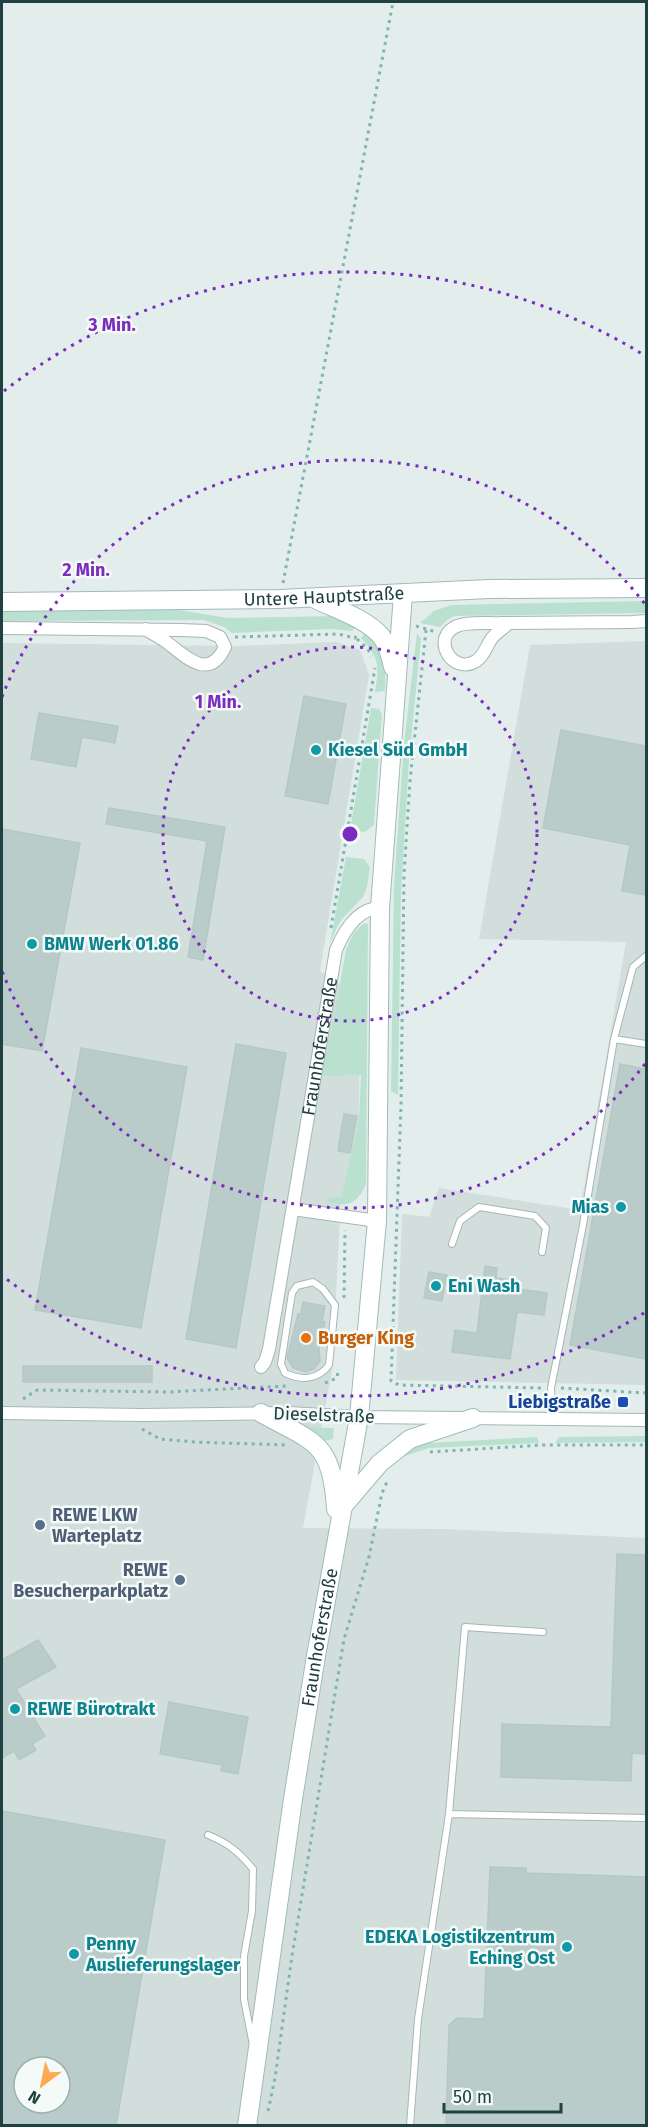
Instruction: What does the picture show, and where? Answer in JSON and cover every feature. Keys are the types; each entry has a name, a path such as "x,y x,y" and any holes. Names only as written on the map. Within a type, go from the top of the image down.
{"main road":[{"name":"Untere Hauptstraße","path":"2,602 280,599 489,590 646,588"},
{"name":"Fraunhoferstraße","path":"247,2126 295,1788 359,1417 377,1221 380,908 403,594"},
{"path":"313,598 361,631 381,637 389,651 396,676"},
{"path":"261,1413 313,1441 320,1448 330,1464 335,1491 338,1534"},
{"path":"343,1507 380,1463 410,1439 473,1418"}],"street":[{"path":"509,623 491,639 483,654 475,661 464,665 453,661 446,653 444,642 446,634 461,624 509,623 646,621"},
{"path":"2,628 145,629 206,631 220,637 225,647 219,659 208,664 196,663 183,657 168,643 145,629"},
{"name":"Fraunhoferstraße","path":"261,1367 269,1349 336,950 352,922 370,908 380,908"},
{"path":"293,1209 377,1221"},
{"name":"Dieselstraße","path":"2,1413 142,1415 261,1413 359,1417 646,1420"}],"lane":[{"path":"553,1419 551,1388 583,1225 614,1039 633,967 646,956"},
{"path":"614,1039 646,1044"},
{"path":"452,1244 460,1221 479,1207 535,1216 546,1228 542,1252"},
{"path":"313,1282 323,1289 335,1305 328,1365 324,1372 316,1377 295,1378 285,1373 281,1364 292,1293 297,1286 313,1282"},
{"path":"410,2126 418,2019 449,1814 465,1627 543,1632"},
{"path":"449,1814 646,1818"},
{"path":"208,1835 227,1843 240,1853 253,1869 252,1911 244,1956 244,1999 256,2056"}],"path":[{"path":"280,599 393,2"},
{"path":"400,621 446,634"},
{"path":"426,630 404,864 398,1194 391,1381 399,1385 551,1388 646,1393"},
{"path":"220,637 338,634 361,631 375,662 327,950 336,950"},
{"path":"316,1384 328,1383 337,1378"},
{"path":"21,1413 23,1398 37,1390 168,1392 292,1385"},
{"path":"141,1429 160,1439 287,1445"},
{"path":"427,1452 542,1445 646,1445"},
{"path":"266,2116 275,2078 291,1956 344,1639 371,1549 382,1493 393,1473"}],"shaded area":[{"path":"646,641 646,1385 396,1380 402,1214 429,1217 439,1188 580,1210 626,942 479,939 530,645"},
{"path":"336,642 360,650 369,675 320,971 360,998 359,1118 341,1199 332,1371 303,1528 444,1529 646,1538 646,2125 2,2126 2,643 235,646"}],"green space":[{"path":"646,601 646,613 454,616 440,627 420,623 434,611 451,605"},
{"path":"161,607 228,618 337,616 358,624 352,631 332,629 232,633 224,627 204,620 2,621 2,609"},
{"path":"367,631 384,659 385,691 375,692 377,663 361,638"},
{"path":"417,633 421,639 409,761 401,892 398,1095 391,1091 394,885 404,743"},
{"path":"371,708 379,709 382,714 374,825 365,832 350,830"},
{"path":"346,857 364,859 370,867 367,887 363,897 342,919 330,944"},
{"path":"365,923 368,924 366,1184 356,1200 341,1204 328,1202 329,1197 341,1198 359,1118 361,1075 321,1076 346,950 353,934"},
{"path":"304,1427 334,1428 333,1439 324,1441 313,1430"},
{"path":"646,1436 646,1442 555,1443 559,1437"},
{"path":"537,1437 539,1443 429,1448 405,1456 402,1453 428,1443"}],"building":[{"name":"Kiesel Süd GmbH","path":"304,696 346,704 328,804 285,796"},
{"path":"39,713 118,726 115,743 82,737 76,767 31,759"},
{"path":"561,730 646,746 646,895 622,891 630,845 543,828"},
{"path":"109,808 225,827 203,960 188,957 207,841 106,824"},
{"name":"BMW Werk 01.86","path":"2,829 80,843 42,1051 2,1044"},
{"path":"236,1044 286,1053 236,1348 186,1339"},
{"path":"81,1048 187,1067 141,1328 35,1310"},
{"name":"Mias","path":"620,1064 646,1069 646,1359 570,1345"},
{"path":"344,1114 357,1116 350,1153 338,1151"},
{"path":"485,1266 497,1268 496,1278 520,1281 519,1289 547,1293 544,1315 517,1312 510,1359 452,1352 455,1330 477,1333"},
{"name":"Eni Wash","path":"429,1272 447,1275 442,1301 424,1298"},
{"name":"Burger King","path":"303,1302 325,1306 322,1321 325,1322 319,1347 320,1361 314,1369 305,1372 293,1368 287,1358"},
{"path":"23,1366 152,1366 152,1382 23,1382"},
{"path":"617,1554 646,1555 646,1754 632,1753 631,1781 501,1777 502,1724 611,1727"},
{"name":"REWE Bürotrakt","path":"38,1640 56,1667 16,1689 45,1736 32,1744 36,1750 19,1760 14,1751 2,1758 2,1660"},
{"path":"169,1702 248,1717 238,1774 221,1771 222,1765 160,1754"},
{"name":"Penny Auslieferungslager","path":"2,1811 165,1840 116,2126 2,2126"},
{"name":"EDEKA Logistikzentrum Eching Ost","path":"490,1867 526,1868 526,1873 646,1877 646,2126 446,2126 449,2025 457,2018 484,2019"}],"place":[{"name":"Kiesel Süd GmbH","path":"316,750"},
{"name":"BMW Werk 01.86","path":"32,944"},
{"name":"Mias","path":"621,1207"},
{"name":"Eni Wash","path":"436,1286"},
{"name":"Burger King","path":"306,1338"},
{"name":"Liebigstraße","path":"623,1402"},
{"name":"REWE LKW Warteplatz","path":"40,1525"},
{"name":"REWE Besucherparkplatz","path":"180,1580"},
{"name":"REWE Bürotrakt","path":"15,1709"},
{"name":"EDEKA Logistikzentrum Eching Ost","path":"567,1947"},
{"name":"Penny Auslieferungslager","path":"74,1954"}]}
